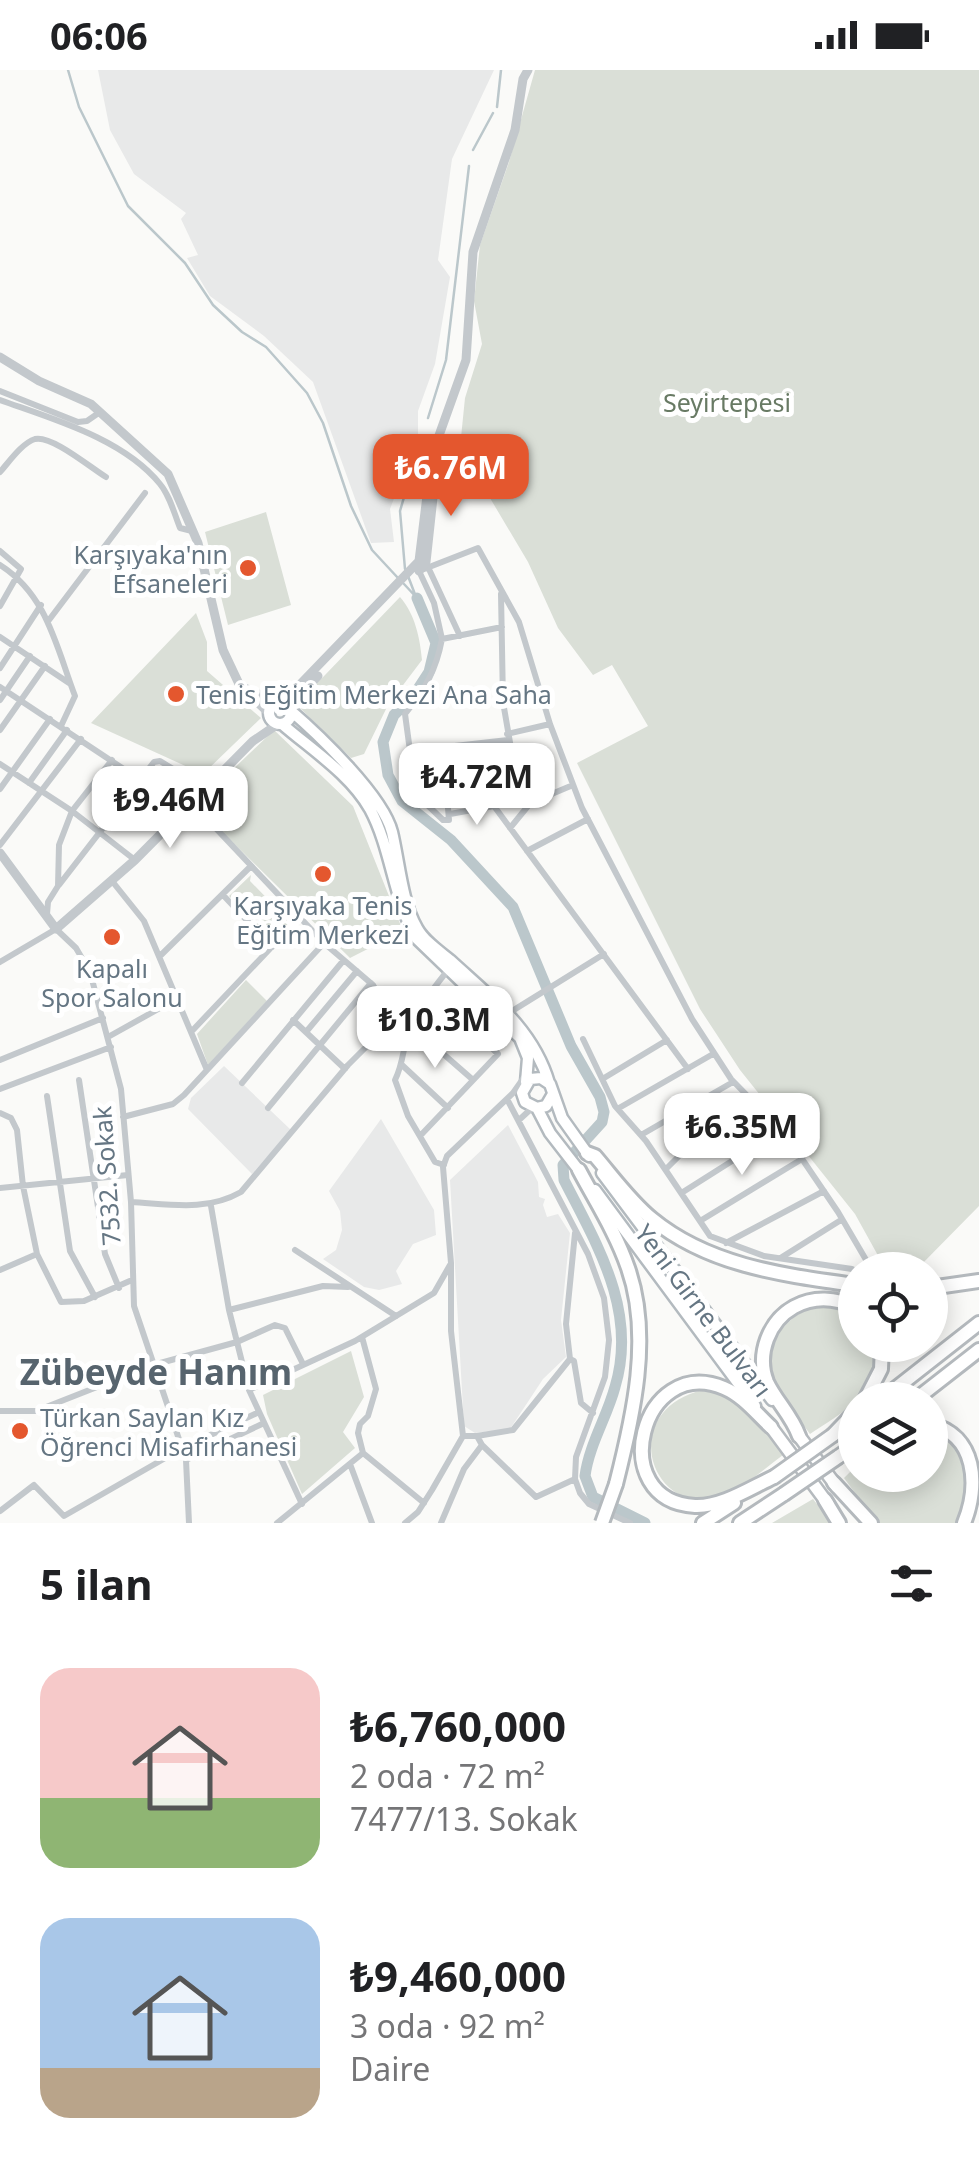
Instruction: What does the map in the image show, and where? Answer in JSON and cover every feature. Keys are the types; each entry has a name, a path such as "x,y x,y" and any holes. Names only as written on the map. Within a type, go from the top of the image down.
{"highway":[{"path":"587,1153 595,1156 653,1219 704,1251 750,1266 838,1282"},
{"path":"576,1166 620,1246 638,1313 636,1378 616,1484 602,1523"},
{"path":"948,1285 979,1281"},
{"path":"799,1436 766,1378 764,1346 770,1332 791,1308 804,1302 838,1300"},
{"path":"905,1382 979,1323"},
{"path":"938,1382 979,1350"},
{"path":"770,1427 728,1390 715,1384 694,1384 664,1397 642,1430 640,1445 642,1462 656,1486 685,1504 717,1504 774,1477"},
{"path":"833,1435 838,1430"},
{"path":"702,1523 838,1432"},
{"path":"948,1432 973,1460 978,1489 964,1523"},
{"path":"740,1523 838,1457"},
{"path":"834,1483 871,1523"},
{"path":"756,1523 780,1504 784,1494"},
{"path":"825,1500 841,1523"}],"main road":[{"path":"275,719 288,720 285,705"},
{"path":"275,719 285,705"},
{"name":"Yeni Girne Bulvarı","path":"285,705 339,757 370,794 391,828 416,928 509,1013 531,1041 564,1122 862,1523"},
{"path":"275,719 353,784 379,830 407,924 416,940 520,1038 528,1058 524,1082 523,1098 534,1108 550,1102 551,1089 536,1078 524,1082"},
{"name":"Yeni Girne Bulvarı","path":"534,1108 825,1500"}],"street":[{"path":"528,70 515,130 472,252 466,360 435,445 418,571 434,604 442,640 429,684 406,714 410,751 478,745 550,724"},
{"path":"0,357 38,381 91,404 168,474 193,531 214,604 222,650 240,686 275,719 135,860 56,929 0,962"},
{"path":"0,391 78,422 100,412"},
{"path":"0,400 90,433 111,446 161,485 180,528 193,531"},
{"path":"0,472 24,447 42,439 106,477"},
{"path":"48,621 145,492"},
{"path":"240,686 285,705 418,571 478,548 519,622 550,724 588,819 713,1054 734,1082 781,1130 861,1252"},
{"path":"0,551 21,569 0,606"},
{"path":"0,565 19,577 41,606 74,701 64,728 29,783"},
{"path":"418,571 460,636"},
{"path":"501,588 500,674 516,777 528,804"},
{"path":"0,668 41,606"},
{"path":"442,640 502,628"},
{"path":"0,637 70,684"},
{"path":"0,700 3,690 30,656"},
{"path":"0,730 45,666"},
{"path":"3,690 187,805 324,943 371,984 404,1032"},
{"path":"0,788 50,719"},
{"path":"0,844 81,740"},
{"path":"478,745 483,788 494,806 688,1069"},
{"path":"414,778 421,800 444,820 450,818 444,749"},
{"path":"58,886 59,845 72,812 112,760"},
{"path":"56,929 46,909 58,886 158,760 204,788"},
{"path":"0,764 135,860"},
{"path":"510,828 528,804 573,785"},
{"path":"450,814 494,806"},
{"path":"527,851 588,819"},
{"name":"7532. Sokak","path":"0,853 56,929 76,948 90,972 103,1018 121,1089 131,1202 134,1306 186,1460 188,1523"},
{"path":"160,956 251,866"},
{"path":"112,880 136,908 207,1070"},
{"path":"223,894 272,946"},
{"path":"192,1031 300,917"},
{"path":"123,1117 173,1104 324,943"},
{"path":"509,1013 604,954"},
{"path":"242,1082 344,960"},
{"path":"444,1165 436,1162 420,1136 394,1080 402,1065 404,1032 448,969"},
{"path":"306,1032 357,971"},
{"path":"268,1108 371,984"},
{"path":"420,1136 498,1054 432,990"},
{"path":"108,1037 178,998"},
{"path":"0,1060 103,1018"},
{"path":"293,1020 345,1069"},
{"path":"131,1202 211,1206 241,1192 374,1036 417,1031 472,1079"},
{"path":"583,1039 618,1108 683,1192 710,1236 781,1258 838,1267"},
{"path":"604,1078 668,1040"},
{"path":"0,1089 111,1047"},
{"path":"618,1108 713,1054"},
{"path":"402,1065 448,1108"},
{"path":"80,1080 105,1254 119,1288"},
{"path":"405,1523 424,1503 462,1436 451,1331 444,1165 448,1156 524,1082"},
{"path":"641,1135 734,1082"},
{"path":"47,1096 70,1251 95,1297"},
{"path":"507,1099 575,1231 604,1298 609,1340 604,1377 576,1458 575,1478 580,1493 590,1504 630,1523"},
{"path":"519,1120 534,1108"},
{"path":"666,1169 688,1148 760,1109"},
{"path":"0,1113 10,1118 16,1130 36,1254 61,1302 95,1297 132,1280"},
{"path":"672,1118 688,1148"},
{"path":"683,1192 781,1130"},
{"path":"700,1222 802,1160"},
{"path":"0,1188 128,1175"},
{"path":"725,1243 824,1191"},
{"path":"211,1206 228,1310 249,1390 302,1504"},
{"path":"781,1258 841,1220"},
{"path":"575,1231 566,1324 581,1403 593,1414"},
{"path":"295,1250 396,1316"},
{"path":"0,1270 36,1254"},
{"path":"249,1390 362,1337 434,1293 451,1264"},
{"path":"228,1310 323,1286 348,1288"},
{"path":"0,1411 36,1411 153,1365 237,1342 272,1325 281,1325 303,1364"},
{"path":"362,1337 376,1389 358,1433 363,1454 424,1503"},
{"path":"462,1436 513,1430 570,1359"},
{"path":"0,1511 34,1485 64,1516 181,1449 257,1413"},
{"path":"186,1460 262,1424"},
{"path":"477,1436 536,1497 575,1478"},
{"path":"441,1523 464,1469 482,1445"},
{"path":"277,1523 363,1454"},
{"path":"350,1464 372,1523"}],"shaded area":[{"path":"98,70 494,70 452,159 438,260 450,277 435,364 418,411 418,435 390,509 394,542 371,543 313,382 264,336 210,296 187,258 198,255 181,219 186,213 134,174 110,130"},
{"path":"224,1066 291,1130 252,1174 188,1109 191,1098"},
{"path":"381,1119 434,1210 436,1235 413,1244 396,1271 402,1284 379,1290 364,1287 323,1259 336,1250 342,1230 340,1211 329,1191"},
{"path":"508,1125 538,1182 547,1217 558,1214 570,1233 561,1320 566,1357 543,1379 510,1429 475,1433 464,1426 450,1180"}],"green space":[{"name":"Seyirtepesi","path":"535,70 979,70 979,1206 934,1252 876,1252 855,1214 740,1070 700,1009 577,763 648,726 612,665 593,675 558,628 528,562 487,493 459,457 465,398 482,344 474,301 480,245"},
{"name":"Karşıyaka'nın Efsaneleri","path":"266,512 291,605 228,625 205,532"},
{"path":"400,597 416,627 422,660 388,705 364,754 351,758 299,707 300,701"},
{"name":"Tenis Eğitim Merkezi Ana Saha","path":"196,613 207,642 207,671 261,718 203,774 91,723"},
{"name":"Karşıyaka Tenis Eğitim Merkezi","path":"274,730 353,806 403,931 350,958 203,813 205,796"},
{"path":"251,875 250,881 286,918 291,914 295,918 272,940 229,896"},
{"path":"246,980 267,1001 208,1065 197,1034"},
{"path":"815,1306 838,1307 838,1362 879,1362 871,1382 838,1382 838,1415 810,1434 777,1388 770,1362 776,1338 803,1311"},
{"path":"351,1351 364,1397 343,1432 355,1448 302,1494 267,1414 263,1395"},
{"path":"702,1390 739,1405 783,1455 726,1495 694,1499 675,1492 661,1478 652,1459 652,1439 659,1419 675,1402"},
{"path":"948,1443 960,1449 971,1467 960,1523 877,1523 854,1492 948,1492"},
{"path":"813,1499 832,1523 772,1523"}],"waterway":[{"path":"68,70 79,107 128,206 185,263 213,305 242,332 266,347 307,393 323,423 351,506 372,550 398,578"},
{"path":"497,107 501,70"},
{"path":"473,150 493,113"},
{"path":"428,418 446,360 469,166"},
{"path":"405,569 400,511 420,442"},
{"path":"408,576 416,597"},
{"path":"404,584 417,598"},
{"path":"417,598 436,643 429,672 394,715 383,742 388,775 402,801 451,840 513,907 571,1046 600,1097 602,1122 563,1165 564,1180 610,1279 621,1332 615,1387 585,1476 593,1497 645,1523"}],"place":[{"name":"Karşıyaka'nın Efsaneleri","path":"248,568"},
{"name":"Tenis Eğitim Merkezi Ana Saha","path":"176,694"},
{"name":"Karşıyaka Tenis Eğitim Merkezi","path":"323,874"},
{"name":"Kapalı Spor Salonu","path":"112,937"},
{"name":"Türkan Saylan Kız Öğrenci Misafirhanesi","path":"20,1431"}],"district":[{"name":"Zübeyde Hanım","path":"156,1371"}]}
